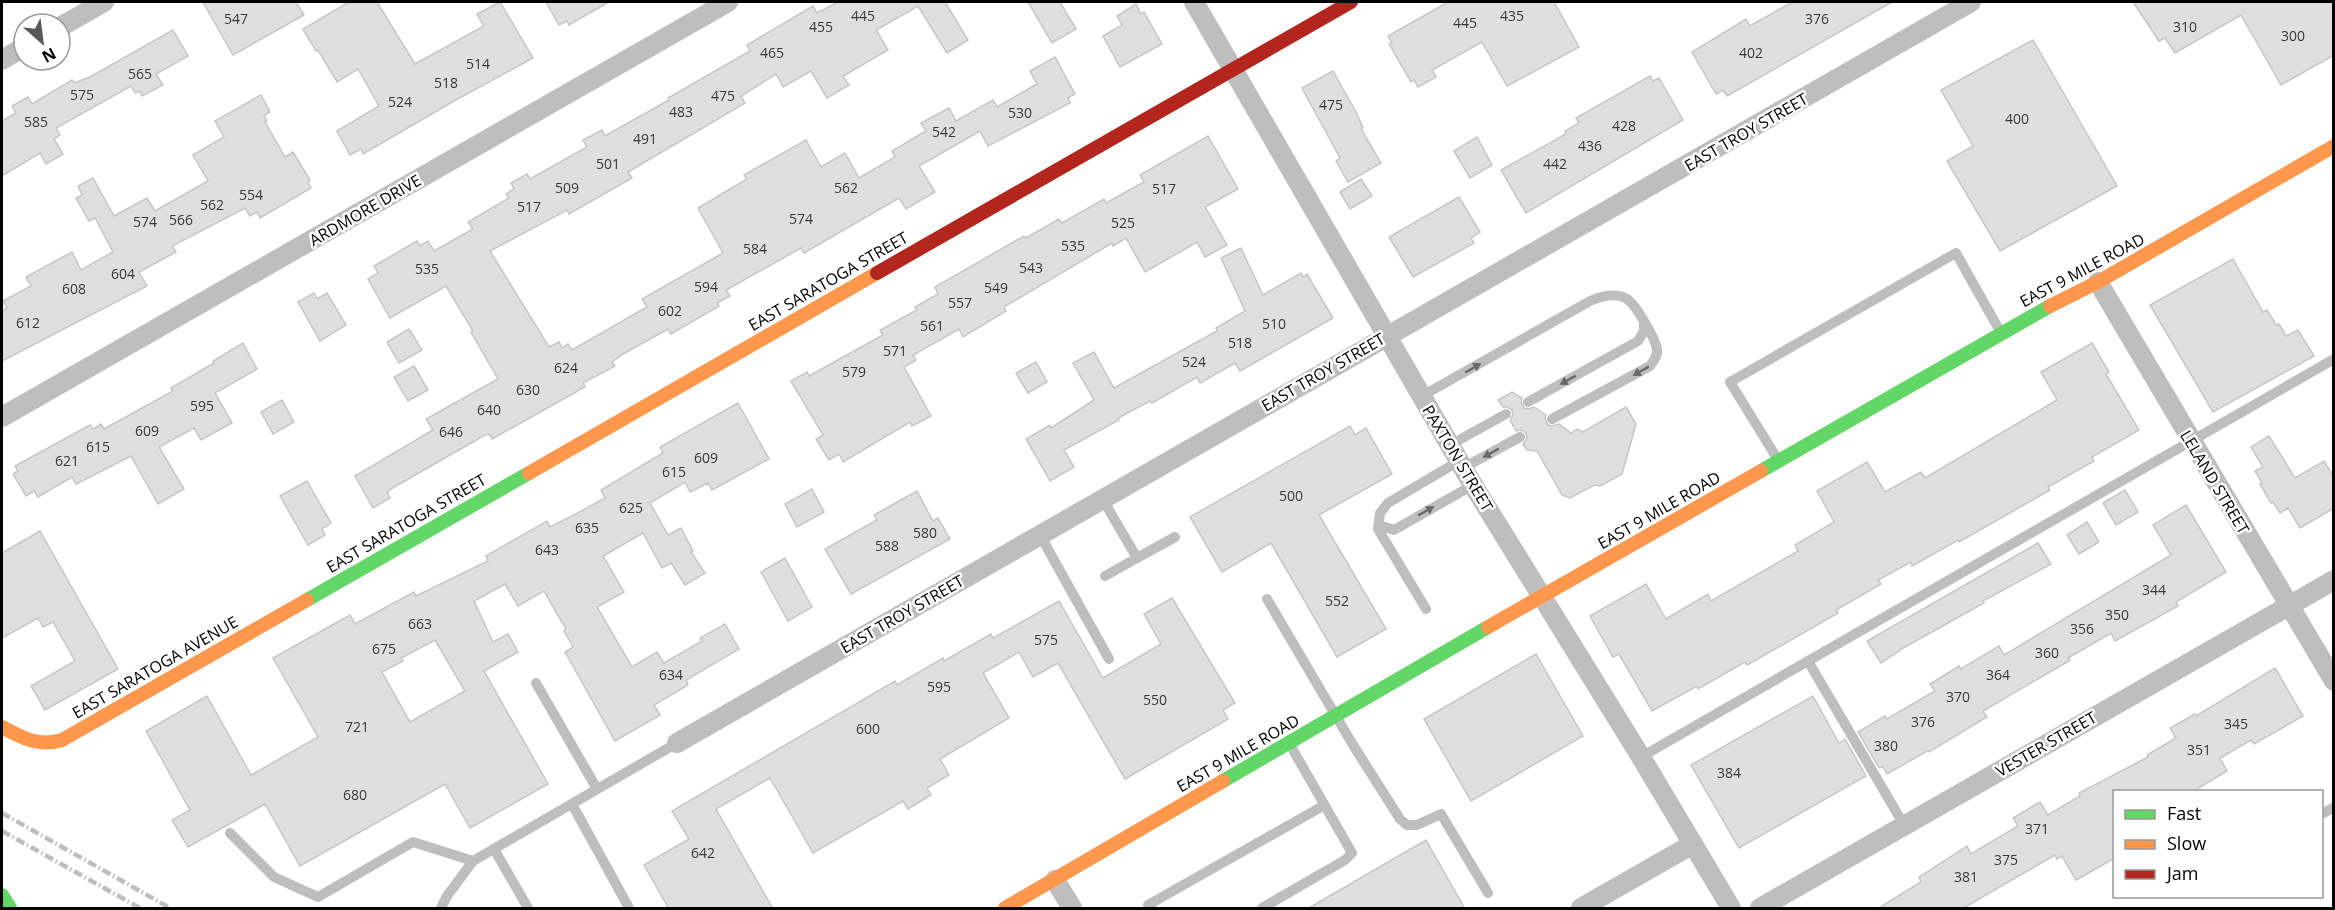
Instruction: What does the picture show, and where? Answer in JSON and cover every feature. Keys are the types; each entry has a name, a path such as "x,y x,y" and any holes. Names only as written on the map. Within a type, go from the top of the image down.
{"street":[{"path":"72,20 104,2"},
{"name":"ARDMORE DRIVE","path":"2,417 728,2"},
{"name":"PAXTON STREET","path":"1194,2 1461,465 1641,757 1731,909"},
{"name":"EAST SARATOGA STREET","path":"321,590 1351,2"},
{"name":"EAST TROY STREET","path":"677,743 1971,2"},
{"name":"EAST 9 MILE ROAD","path":"1005,909 1542,596 2001,333 2098,282 2334,146"},
{"name":"LELAND STREET","path":"2098,282 2334,681"},
{"name":"VESTER STREET","path":"1760,909 2334,580"},
{"name":"EAST SARATOGA AVENUE","path":"2,727 26,741 51,744 62,740 321,590"},
{"path":"1581,909 1693,844"},
{"path":"1055,880 1072,909"},
{"path":"2,895 10,909"}],"lane":[{"path":"1779,460 1730,382 1956,253 2001,333"},
{"path":"1422,396 1590,301 1602,296 1614,295 1626,298 1634,306 1644,323 1657,350 1656,358 1650,366 1552,419"},
{"path":"1527,402 1638,341 1644,331 1644,323"},
{"path":"1641,757 2334,359"},
{"path":"1379,525 1394,530 1461,465 1506,414"},
{"path":"1426,609 1378,529 1380,513 1388,503 1520,437"},
{"path":"1102,498 1137,558"},
{"path":"1040,535 1109,659"},
{"path":"1105,576 1175,537"},
{"path":"1267,599 1400,819 1407,825 1417,825 1441,814 1488,893"},
{"path":"1808,661 1904,825"},
{"path":"536,683 597,789"},
{"path":"441,909 447,896 473,861 677,743"},
{"path":"1263,909 1345,860 1352,853 1288,743"},
{"path":"572,804 629,909"},
{"path":"1151,909 1148,905 1323,806"},
{"path":"230,833 274,877 318,897 413,842 473,861"},
{"path":"494,849 528,909"}],"building":[{"path":"203,2 296,2 304,15 233,55"},
{"path":"349,2 377,2 415,64 484,26 477,14 500,2 533,58 363,154 361,149 350,155 337,131 379,106 358,69 337,82 303,29"},
{"path":"546,2 609,2 569,25 567,21 559,25"},
{"path":"838,2 945,2 968,40 947,53 918,6 876,30 888,50 843,76 849,85 827,98 811,71 783,87 776,74 741,96 745,103 628,172 632,178 569,214 567,210 490,251 549,347 559,342 562,348 568,344 572,350 647,307 642,299 723,253 698,208 747,179 744,175 806,140 821,167 845,153 859,178 895,157 892,151 926,131 921,123 949,108 956,121 993,100 997,107 1037,84 1030,71 1055,57 1075,94 1068,98 1070,103 988,146 980,131 919,166 935,192 906,209 899,198 804,253 801,248 726,290 730,296 717,303 719,306 671,334 668,329 623,354 612,362 615,366 583,383 585,387 492,439 489,434 485,435 396,486 387,492 390,498 373,508 355,476 433,430 426,419 498,379 446,286 390,318 368,279 378,273 374,266 417,241 420,246 428,241 434,251 473,229 468,222 509,198 506,194 514,189 511,183 527,174 530,179 587,147 583,140 602,130 605,136 669,100 668,98 750,51 747,45 813,6 817,13"},
{"path":"1028,2 1060,2 1076,29 1052,43"},
{"path":"1448,2 1554,2 1579,47 1507,86 1482,42 1432,70 1436,77 1418,87 1414,80 1411,82 1389,44 1392,43 1388,36"},
{"path":"1792,2 1892,2 1727,96 1723,90 1716,94 1692,52 1746,19 1750,26"},
{"path":"2133,2 2334,2 2334,55 2281,85 2241,15 2175,53 2165,38 2159,41"},
{"path":"1136,4 1141,14 1144,12 1162,44 1120,67 1103,36 1122,25 1117,16"},
{"path":"173,30 188,56 156,74 163,85 142,96 140,91 135,93 131,86 56,128 60,135 54,139 63,154 46,164 40,153 2,176 2,121 16,113 12,106 28,97 32,104 72,80 74,83 90,77"},
{"path":"2033,40 2117,186 2000,251 1947,161 1973,146 1941,90"},
{"path":"1333,71 1356,112 1363,128 1361,129 1381,163 1348,182 1336,161 1340,158 1302,88"},
{"path":"1650,76 1653,81 1659,78 1683,120 1526,213 1501,170 1566,134 1565,131 1579,123 1576,118"},
{"path":"261,95 270,112 264,115 267,121 265,122 285,157 293,152 310,180 308,182 311,188 260,218 257,212 250,216 245,208 172,246 176,252 139,272 147,286 2,361 2,311 7,308 3,301 31,286 26,277 72,252 81,270 113,252 95,218 89,221 76,198 82,195 78,186 93,178 114,216 147,198 155,211 208,181 193,155 224,137 215,121"},
{"path":"1208,136 1238,189 1205,207 1227,245 1205,257 1197,242 1145,272 1126,238 1113,246 1112,243 1004,307 1006,311 963,337 959,329 913,355 916,360 904,367 931,416 912,426 910,422 843,462 839,454 829,460 816,439 823,435 791,381 807,372 809,376 883,335 880,330 917,310 915,307 938,294 935,287 1024,236 1026,238 1059,219 1062,223 1104,199 1106,203 1144,182 1140,175"},
{"path":"1477,137 1492,165 1470,178 1454,151"},
{"path":"1361,179 1372,196 1350,209 1340,192"},
{"path":"1459,197 1480,232 1471,238 1474,243 1413,277 1389,237"},
{"path":"1241,248 1263,295 1301,273 1303,277 1307,274 1333,318 1240,371 1235,363 1200,383 1197,377 1152,403 1150,401 1118,418 1119,420 1064,450 1074,467 1050,481 1026,439 1050,425 1051,428 1094,400 1073,363 1094,352 1114,388 1217,331 1216,328 1245,311 1221,258"},
{"path":"2233,259 2263,312 2267,310 2286,336 2298,330 2314,356 2213,412 2150,305"},
{"path":"314,293 317,299 327,293 346,325 320,341 298,302"},
{"path":"409,329 422,350 399,363 387,342"},
{"path":"243,343 257,369 215,393 232,423 201,440 194,428 159,447 184,489 158,504 131,456 76,484 72,477 38,497 34,491 26,496 13,474 18,471 15,466 90,425 93,429 101,424 104,429 173,391 171,388"},
{"path":"2092,343 2109,372 2106,374 2139,430 2092,457 2094,461 2048,487 2050,490 1959,542 1958,540 1912,566 1911,562 1878,580 1881,584 1836,610 1838,613 1747,665 1745,662 1698,689 1697,686 1652,711 1619,654 1613,657 1590,616 1646,584 1666,619 1708,594 1711,601 1798,551 1795,545 1834,522 1817,491 1867,462 1885,492 1921,472 1925,478 2057,400 2041,372"},
{"path":"1036,362 1047,382 1028,393 1016,373"},
{"path":"414,366 428,390 408,401 394,377"},
{"path":"1512,392 1522,398 1524,408 1534,407 1546,415 1548,425 1559,424 1571,433 1577,429 1583,432 1626,407 1636,424 1622,474 1570,498 1562,495 1537,451 1527,450 1523,444 1527,438 1526,433 1521,430 1516,431 1510,420 1513,415 1512,410 1503,407 1498,400"},
{"path":"282,400 294,422 273,434 261,412"},
{"path":"738,403 769,459 712,490 708,483 690,492 685,482 650,503 668,535 681,528 693,551 691,552 705,573 685,585 671,563 662,568 643,533 603,556 624,592 597,607 632,667 657,652 664,663 702,641 700,638 725,624 739,649 686,680 688,685 654,705 660,715 615,741 565,652 573,647 564,631 566,629 544,591 518,606 505,584 474,601 493,642 508,634 518,652 484,671 548,784 470,828 445,784 300,866 265,804 188,847 172,820 190,810 146,731 207,696 251,775 318,737 273,658 350,615 355,624 414,592 416,596 488,561 486,556 547,521 550,527 576,514 605,498 601,490 663,453 660,447","holes":["435,640 465,691 410,722 382,672 403,661 401,658"]},
{"path":"1350,426 1355,435 1366,428 1392,474 1319,515 1386,629 1337,657 1271,543 1222,572 1190,517"},
{"path":"2269,436 2295,478 2324,461 2334,477 2334,508 2300,528 2288,508 2280,513 2273,502 2271,503 2255,471 2263,467 2251,447"},
{"path":"307,481 331,523 322,529 325,535 308,545 280,496"},
{"path":"812,489 824,512 797,527 785,504"},
{"path":"2125,490 2138,512 2116,525 2103,503"},
{"path":"917,491 933,521 938,518 950,539 851,594 825,549 877,520 874,515"},
{"path":"2186,505 2226,572 2176,602 2178,606 2115,641 2111,633 2068,658 2070,660 2067,662 1983,711 1987,717 1929,752 1927,751 1887,774 1883,767 1879,768 1858,732 1885,716 1887,719 1935,691 1930,684 1959,666 1961,669 1999,646 2004,655 2171,555 2153,525"},
{"path":"2087,522 2099,542 2079,554 2067,535"},
{"path":"40,531 118,669 45,710 31,686 75,661 53,622 43,627 38,618 2,638 2,553"},
{"path":"2038,543 2051,564 1983,601 1984,603 1881,663 1867,641"},
{"path":"785,558 812,607 788,621 761,572"},
{"path":"1172,598 1235,703 1223,710 1228,719 1125,779 1058,663 1033,677 1019,652 983,673 1009,718 940,759 949,775 927,788 931,795 908,809 903,801 813,853 770,778 716,809 773,909 669,909 644,865 689,839 672,811 895,681 897,685 943,658 944,661 991,634 993,638 1059,601 1103,678 1161,644 1144,614"},
{"path":"1536,654 1583,736 1471,801 1424,719"},
{"path":"2275,668 2303,716 2254,744 2251,740 2220,758 2227,771 2195,790 2113,790 2113,859 2076,880 2062,856 2057,859 2055,855 1962,909 1877,909 1921,882 1919,877 1967,846 1971,854 2018,826 2013,818 2040,802 2048,815 2080,796 2079,793 2148,757 2147,755 2176,738 2170,728 2195,714 2196,716"},
{"path":"1813,696 1839,743 1845,739 1866,776 1739,848 1691,765"},
{"path":"1426,840 1465,909 1307,909"}],"railway":[{"path":"2,813 170,908"},
{"path":"2,831 140,908"}],"traffic: fast":[{"path":"1761,471 2050,306"},
{"path":"307,600 529,473"},
{"path":"1223,781 1488,627"},
{"path":"2,895 10,908"}],"traffic: slow":[{"path":"2050,306 2098,282 2334,146"},
{"path":"529,473 877,273"},
{"path":"1488,627 1761,471"},
{"path":"2,727 38,742 62,740 307,600"},
{"path":"1005,908 1223,781"}],"traffic: jam":[{"path":"877,273 1351,2"}]}
